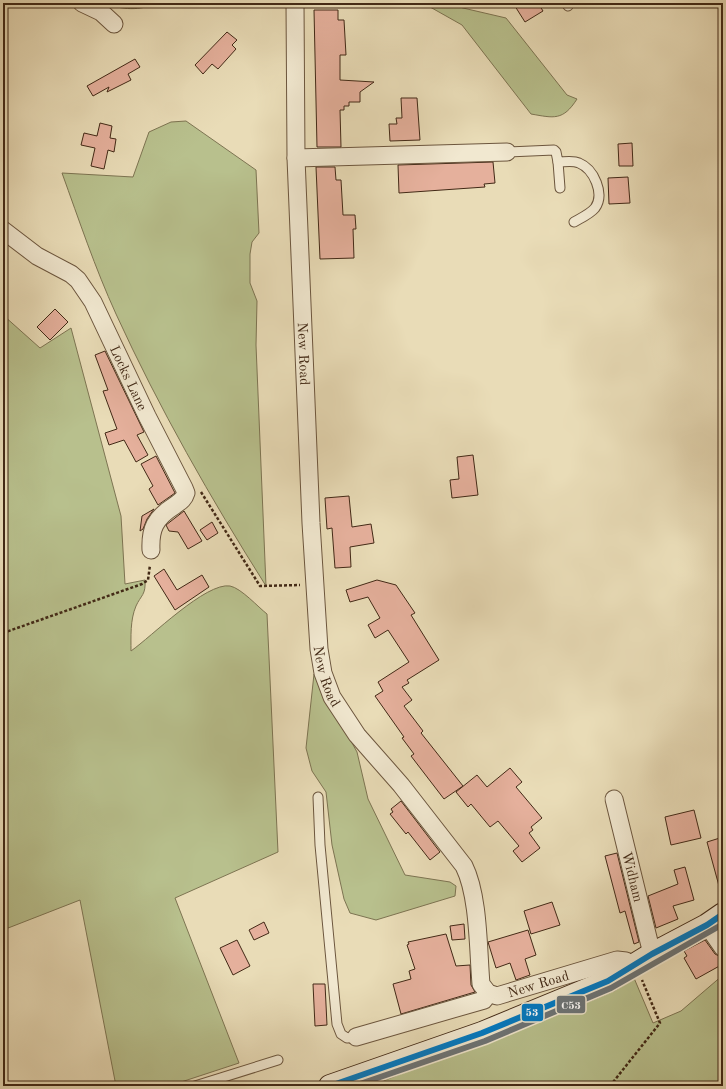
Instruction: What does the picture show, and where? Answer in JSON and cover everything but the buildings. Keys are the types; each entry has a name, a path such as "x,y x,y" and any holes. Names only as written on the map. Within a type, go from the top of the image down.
{"street":[{"path":"82,3 101,12 114,24"},
{"name":"New Road","path":"295,3 296,158 315,584 319,649 323,673 332,697 357,735 402,784 464,866 472,894 481,984 488,993 496,996 617,960 640,962"},
{"path":"296,158 508,152"},
{"name":"Locks Lane","path":"3,230 37,256 71,274 85,288 147,416 184,488 185,496"},
{"path":"151,550 151,536 158,519 185,496"},
{"name":"Widham","path":"614,799 640,962"},
{"path":"337,1084 500,1025 608,981 715,920 723,948"},
{"path":"356,1037 484,1000 488,993"}],"lane":[{"path":"508,152 554,150 556,152 558,162 560,188"},
{"path":"558,162 576,161 580,163 591,174 597,187 598,197 596,206 590,213 574,222"},
{"path":"318,797 320,845 337,1024 341,1034 346,1038 356,1037"},
{"path":"195,1086 278,1060"}],"path":[{"path":"185,496 202,492 260,586 315,584"},
{"path":"3,633 142,584 148,580 151,550"},
{"path":"610,1086 660,1023 640,962"}],"green space":[{"path":"104,3 157,3 151,6 131,9"},
{"path":"423,3 452,3 463,8 506,18 567,95 577,99 567,111 557,116 552,117 531,114 462,25"},
{"path":"186,121 256,170 259,233 252,242 250,254 250,283 257,301 256,345 266,586 186,453 150,384 116,314 101,279 62,173 133,177 149,132 171,122"},
{"path":"3,315 40,348 71,328 121,516 125,584 145,580 144,592 136,606 133,617 131,628 131,651 193,601 207,592 220,587 234,587 267,614 278,852 175,898 239,1063 169,1086 116,1086 80,900 3,930"},
{"path":"314,674 357,752 368,799 405,875 450,882 456,886 455,896 376,920 350,913 344,899 332,845 326,792 312,771 306,748"},
{"path":"723,975 723,1086 371,1086 634,978 653,1023 681,1011"}],"transit line":[{"name":"53","path":"330,1086 482,1033 608,981 652,954 707,925 723,914"},
{"name":"C53","path":"354,1086 485,1041 611,988 723,924"}]}
